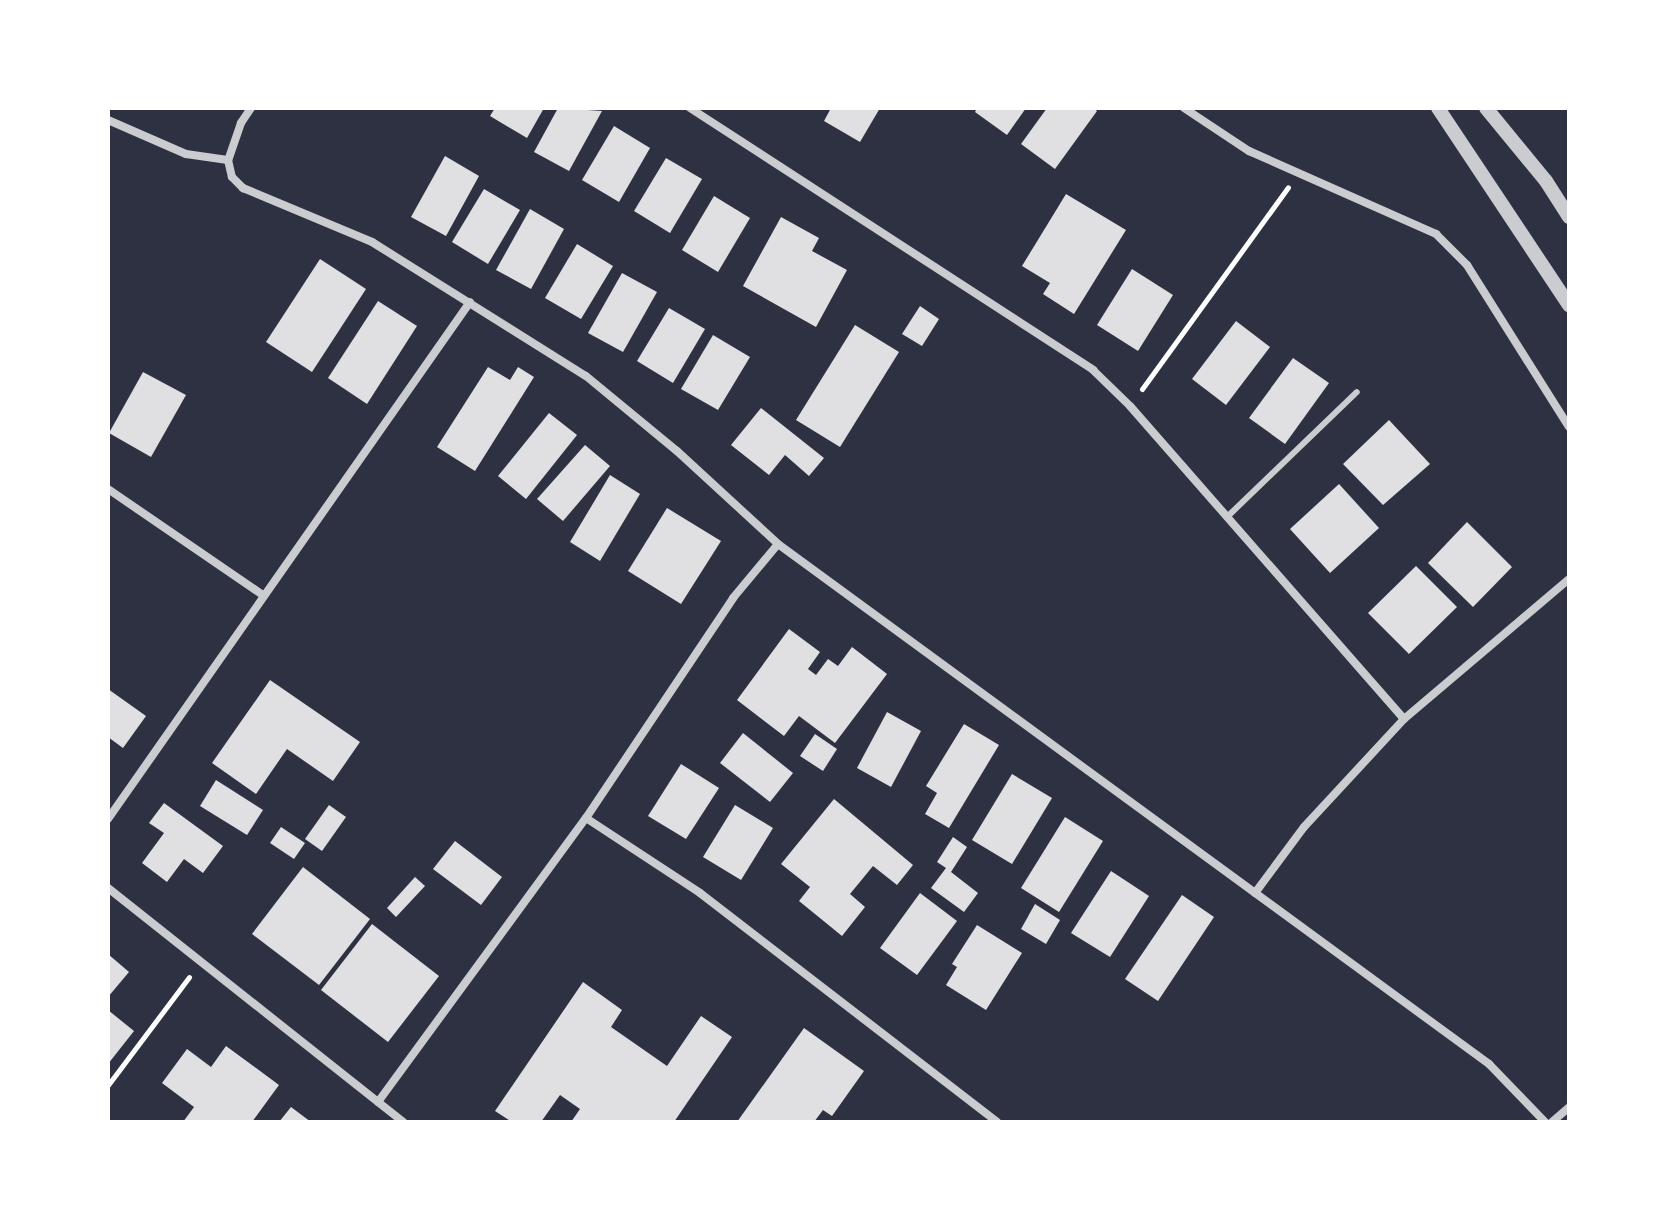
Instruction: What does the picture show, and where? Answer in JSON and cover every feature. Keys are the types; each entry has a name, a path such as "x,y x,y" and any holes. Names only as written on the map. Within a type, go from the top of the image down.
{"street":[{"path":"251,108 241,123 228,160 232,177 243,188 348,230 470,302 616,398 778,544 1489,1064 1525,1097 1545,1122"},
{"path":"690,108 1070,352 1130,406 1404,719"},
{"path":"1184,108 1249,151 1296,175 1420,224 1436,234 1467,265 1569,427"},
{"path":"1438,108 1569,305"},
{"path":"1486,108 1546,181 1569,217"},
{"path":"108,120 186,154 228,160"},
{"path":"108,819 470,302"},
{"path":"108,489 264,596"},
{"path":"378,1102 586,818 733,598 778,544"},
{"path":"1255,893 1304,827 1404,719 1569,579"},
{"path":"586,818 700,893 997,1122"},
{"path":"108,888 403,1122"},
{"path":"1552,1122 1569,1107"}],"lane":[{"path":"1226,518 1357,392"}],"path":[{"path":"1130,406 1296,175"},
{"path":"108,1085 201,961"}],"building":[{"path":"495,108 544,108 527,138 490,116"},
{"path":"558,108 602,111 569,171 534,152"},
{"path":"831,108 880,108 860,142 824,121"},
{"path":"977,108 1026,108 1007,135 975,112"},
{"path":"1047,108 1093,108 1097,111 1055,169 1021,144"},
{"path":"614,126 650,148 619,202 582,180"},
{"path":"445,156 479,176 446,236 411,217"},
{"path":"666,158 702,179 670,233 634,211"},
{"path":"484,189 520,210 488,264 452,242"},
{"path":"1066,194 1126,230 1074,314 1043,294 1050,283 1022,266"},
{"path":"714,196 750,218 718,272 682,250"},
{"path":"530,209 564,229 531,289 496,270"},
{"path":"781,217 819,238 812,251 847,270 816,327 743,286"},
{"path":"577,244 613,266 581,319 545,298"},
{"path":"320,259 366,289 312,372 266,342"},
{"path":"1132,269 1173,295 1138,351 1097,325"},
{"path":"622,273 657,292 623,352 588,333"},
{"path":"378,301 417,326 367,404 328,378"},
{"path":"920,306 939,319 922,346 902,334"},
{"path":"669,308 705,329 673,383 637,361"},
{"path":"1236,321 1270,347 1226,405 1192,379"},
{"path":"855,325 899,352 840,447 796,420"},
{"path":"713,335 750,357 718,410 681,389"},
{"path":"1293,358 1329,383 1285,444 1249,418"},
{"path":"488,367 510,380 518,367 534,377 475,471 437,447"},
{"path":"143,372 186,395 151,457 109,433"},
{"path":"761,408 824,458 809,476 785,455 769,475 731,445"},
{"path":"549,413 577,435 526,499 498,476"},
{"path":"1389,420 1430,464 1383,505 1343,464"},
{"path":"585,445 610,466 563,521 537,499"},
{"path":"610,475 640,494 600,561 570,542"},
{"path":"1339,484 1379,528 1330,573 1290,529"},
{"path":"667,508 721,541 681,604 628,571"},
{"path":"1467,522 1512,567 1473,607 1428,563"},
{"path":"1416,566 1457,607 1409,654 1368,613"},
{"path":"789,629 820,652 808,669 816,675 828,659 838,666 852,647 887,674 835,743 799,716 784,736 737,700"},
{"path":"270,680 360,742 333,781 287,749 256,794 212,763"},
{"path":"108,689 146,716 123,748 108,737"},
{"path":"887,712 921,731 891,787 857,768"},
{"path":"964,724 999,745 949,828 925,814 937,793 926,786"},
{"path":"743,733 793,773 770,802 720,763"},
{"path":"815,734 837,749 823,771 800,756"},
{"path":"681,764 719,788 686,839 648,816"},
{"path":"1012,774 1052,798 1012,864 972,840"},
{"path":"216,780 263,810 247,835 200,806"},
{"path":"834,799 913,865 897,885 873,866 850,894 865,907 842,936 799,901 810,887 781,864"},
{"path":"164,803 223,846 203,873 184,859 167,882 142,863 164,833 149,823"},
{"path":"329,805 346,817 322,851 305,839"},
{"path":"735,805 773,828 741,880 703,857"},
{"path":"1065,817 1103,841 1059,912 1021,888"},
{"path":"281,827 305,843 294,859 270,843"},
{"path":"953,837 967,847 951,872 978,893 964,912 931,888 946,868 937,862"},
{"path":"455,841 502,877 481,905 433,869"},
{"path":"303,867 370,919 319,985 252,934"},
{"path":"1111,871 1149,896 1110,957 1071,933"},
{"path":"415,877 425,886 396,917 387,908"},
{"path":"920,893 957,921 917,975 880,948"},
{"path":"1182,895 1214,917 1158,1001 1125,979"},
{"path":"1035,904 1060,920 1046,944 1021,929"},
{"path":"372,924 439,976 388,1042 321,990"},
{"path":"977,925 1022,953 986,1010 946,985 957,967 952,964"},
{"path":"108,954 129,972 108,997"},
{"path":"583,982 622,1010 611,1027 667,1066 701,1016 732,1037 674,1122 571,1122 580,1109 560,1095 541,1122 512,1122 495,1111"},
{"path":"108,1010 134,1031 108,1064"},
{"path":"804,1028 864,1071 832,1116 823,1110 814,1122 737,1122"},
{"path":"226,1046 279,1085 252,1122 183,1122 194,1107 162,1083 187,1049 211,1067"},
{"path":"291,1107 311,1122 279,1122"}]}
